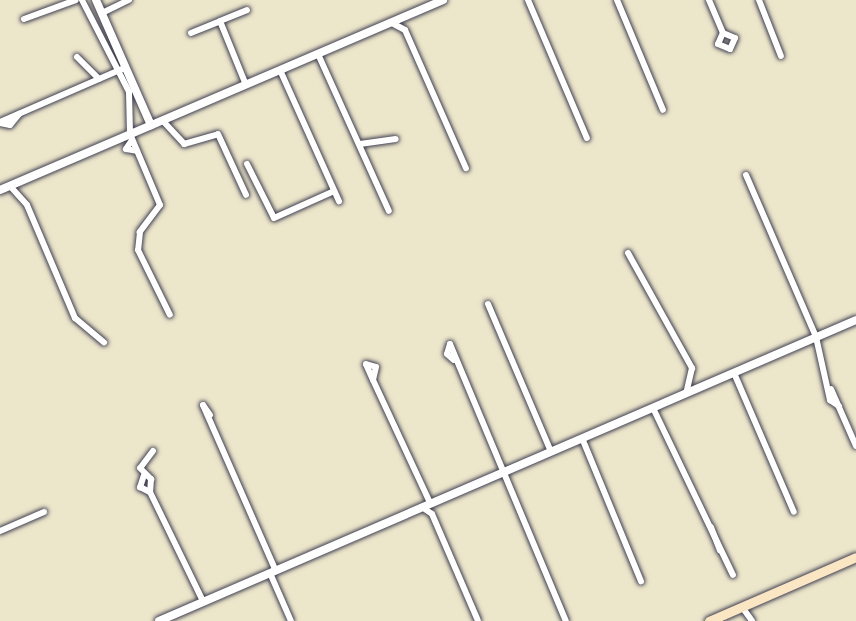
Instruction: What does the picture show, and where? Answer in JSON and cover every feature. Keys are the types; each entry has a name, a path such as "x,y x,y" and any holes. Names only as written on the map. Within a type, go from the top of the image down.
{"main road":[{"path":"709,621 856,557"}],"street":[{"path":"24,19 76,0"},
{"path":"82,0 151,125"},
{"path":"96,0 129,92 131,137 126,149 137,151 160,205 140,232 138,250 170,315"},
{"path":"102,13 129,0"},
{"path":"0,190 131,137 162,120 443,0"},
{"path":"528,0 587,138"},
{"path":"617,0 663,110"},
{"path":"709,0 723,33"},
{"path":"759,0 781,56"},
{"path":"191,33 247,10"},
{"path":"408,15 405,30 466,168"},
{"path":"220,21 246,85"},
{"path":"390,22 405,30"},
{"path":"327,63 328,50"},
{"path":"318,54 327,63 360,144 363,165 389,211"},
{"path":"77,57 99,79"},
{"path":"0,122 122,70"},
{"path":"280,70 339,201"},
{"path":"162,120 184,144 218,134 246,195"},
{"path":"360,144 396,139"},
{"path":"247,164 274,218 334,191"},
{"path":"746,175 816,337 817,355 856,446"},
{"path":"22,195 24,180"},
{"path":"10,186 22,195 75,318 104,342"},
{"path":"628,253 692,376 702,386"},
{"path":"488,304 551,452"},
{"path":"162,621 856,320"},
{"path":"801,344 817,355"},
{"path":"454,360 507,470 566,621"},
{"path":"734,373 794,512"},
{"path":"686,393 692,376"},
{"path":"373,380 478,621"},
{"path":"662,418 663,404"},
{"path":"653,408 662,418 711,527 710,539 720,550 733,575"},
{"path":"210,415 291,621"},
{"path":"582,438 641,581"},
{"path":"153,451 141,463 144,475 151,479 150,492 195,594 203,601"},
{"path":"429,504 432,514"},
{"path":"0,531 44,512"},
{"path":"193,605 195,594"},
{"path":"742,607 752,621"}]}
